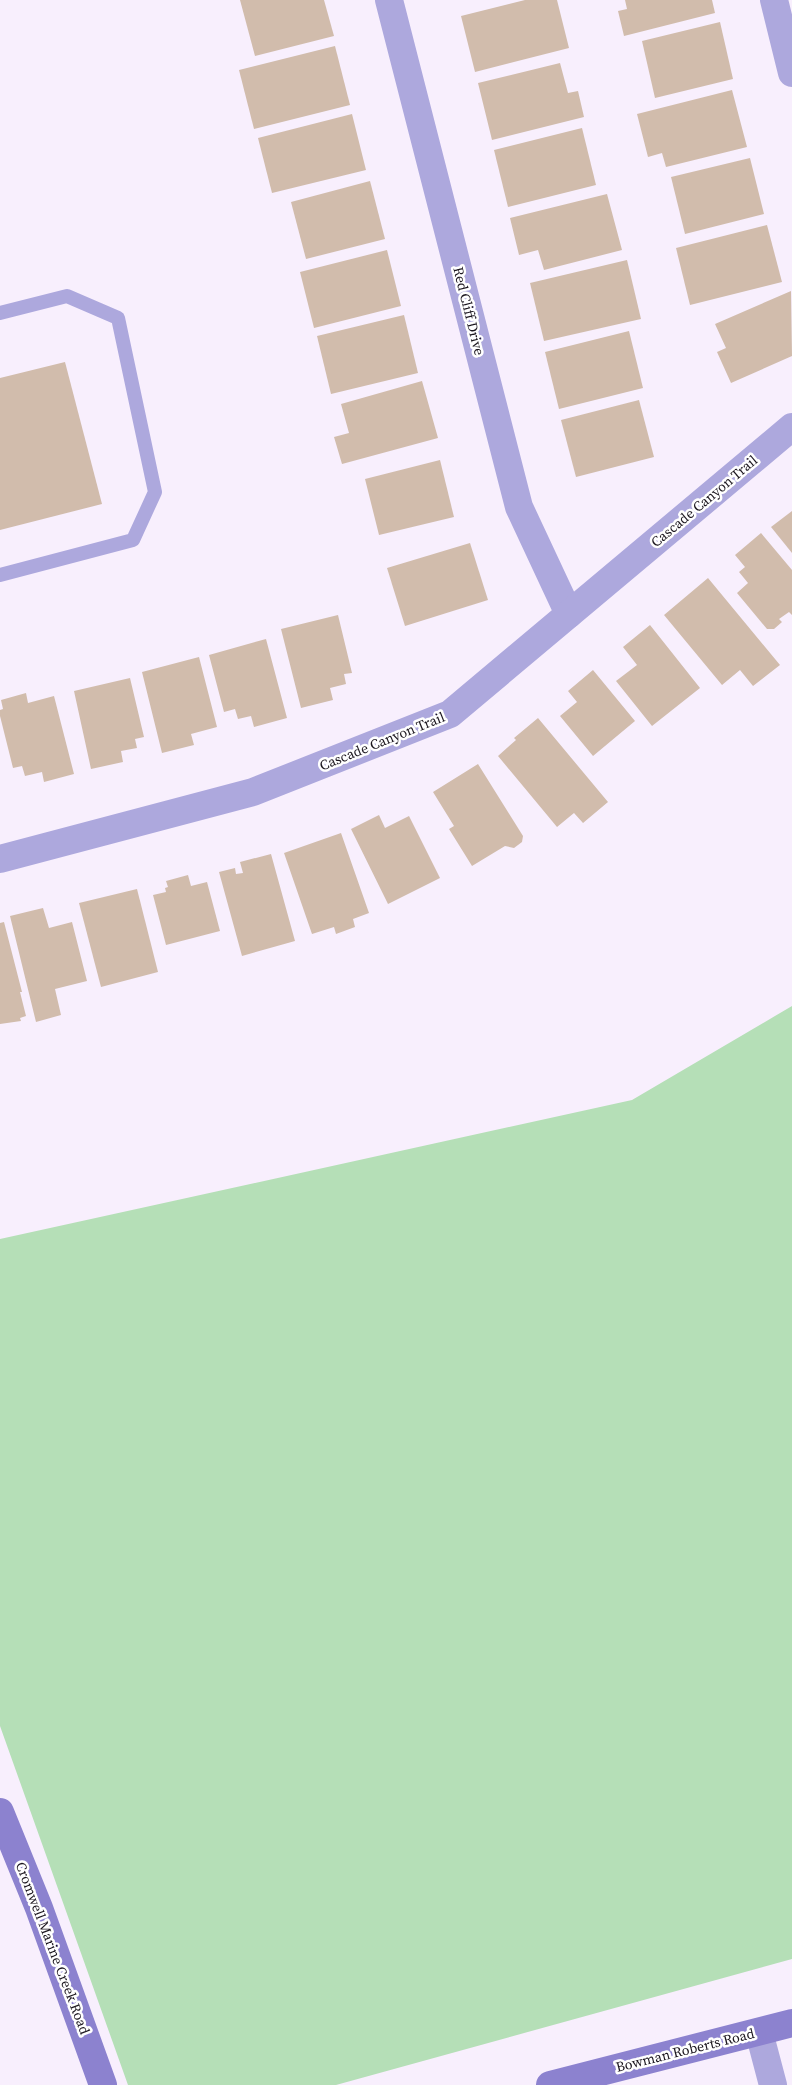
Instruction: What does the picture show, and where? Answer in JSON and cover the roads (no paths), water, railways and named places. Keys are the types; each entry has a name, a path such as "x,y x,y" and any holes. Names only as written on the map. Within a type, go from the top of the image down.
{"main road":[{"name":"Cromwell Marine Creek Road","path":"0,1812 39,1908 103,2085"},
{"name":"Bowman Roberts Road","path":"550,2085 792,2023"}],"street":[{"name":"Red Cliff Drive","path":"389,0 520,507 569,614"},
{"path":"774,0 792,73"},
{"name":"Cascade Canyon Trail","path":"0,859 253,792 450,714 792,427"},
{"path":"759,2032 773,2085"}],"lane":[{"path":"0,313 67,296 118,318 155,492 133,540 0,575"}]}
